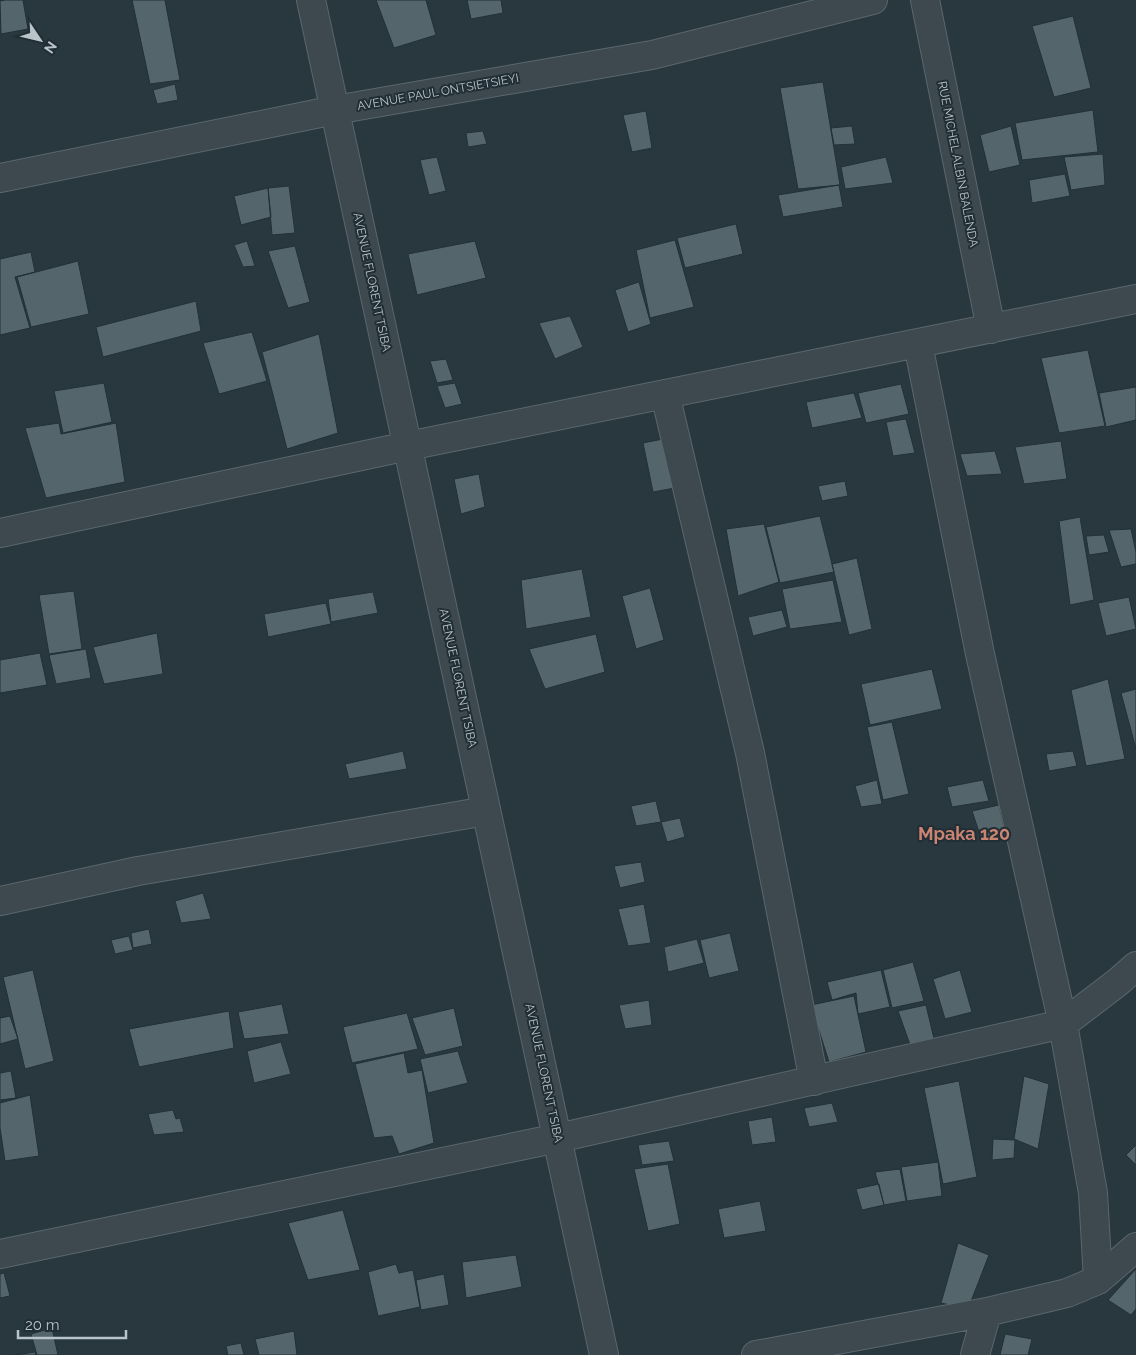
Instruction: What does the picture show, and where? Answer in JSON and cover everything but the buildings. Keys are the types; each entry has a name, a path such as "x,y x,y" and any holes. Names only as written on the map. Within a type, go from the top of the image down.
{"street":[{"name":"AVENUE FLORENT TSIBA","path":"311,0 486,811 520,959 604,1355"},
{"name":"AVENUE PAUL ONTSIETSIEYI","path":"0,178 335,110 652,55 873,0"},
{"name":"RUE MICHEL ALBIN BALENDA","path":"925,0 991,329"},
{"path":"0,533 408,446 1136,299"},
{"path":"918,344 980,654 1063,1024 1093,1193 1098,1280"},
{"path":"665,394 750,753 814,1081"},
{"path":"0,901 138,871 486,811"},
{"path":"0,1254 558,1138 1063,1024 1136,966"},
{"path":"756,1355 987,1312 1067,1293 1098,1280 1136,1247"},
{"path":"975,1355 987,1312"}],"district":[{"name":"Mpaka 120","path":"964,834"}]}
